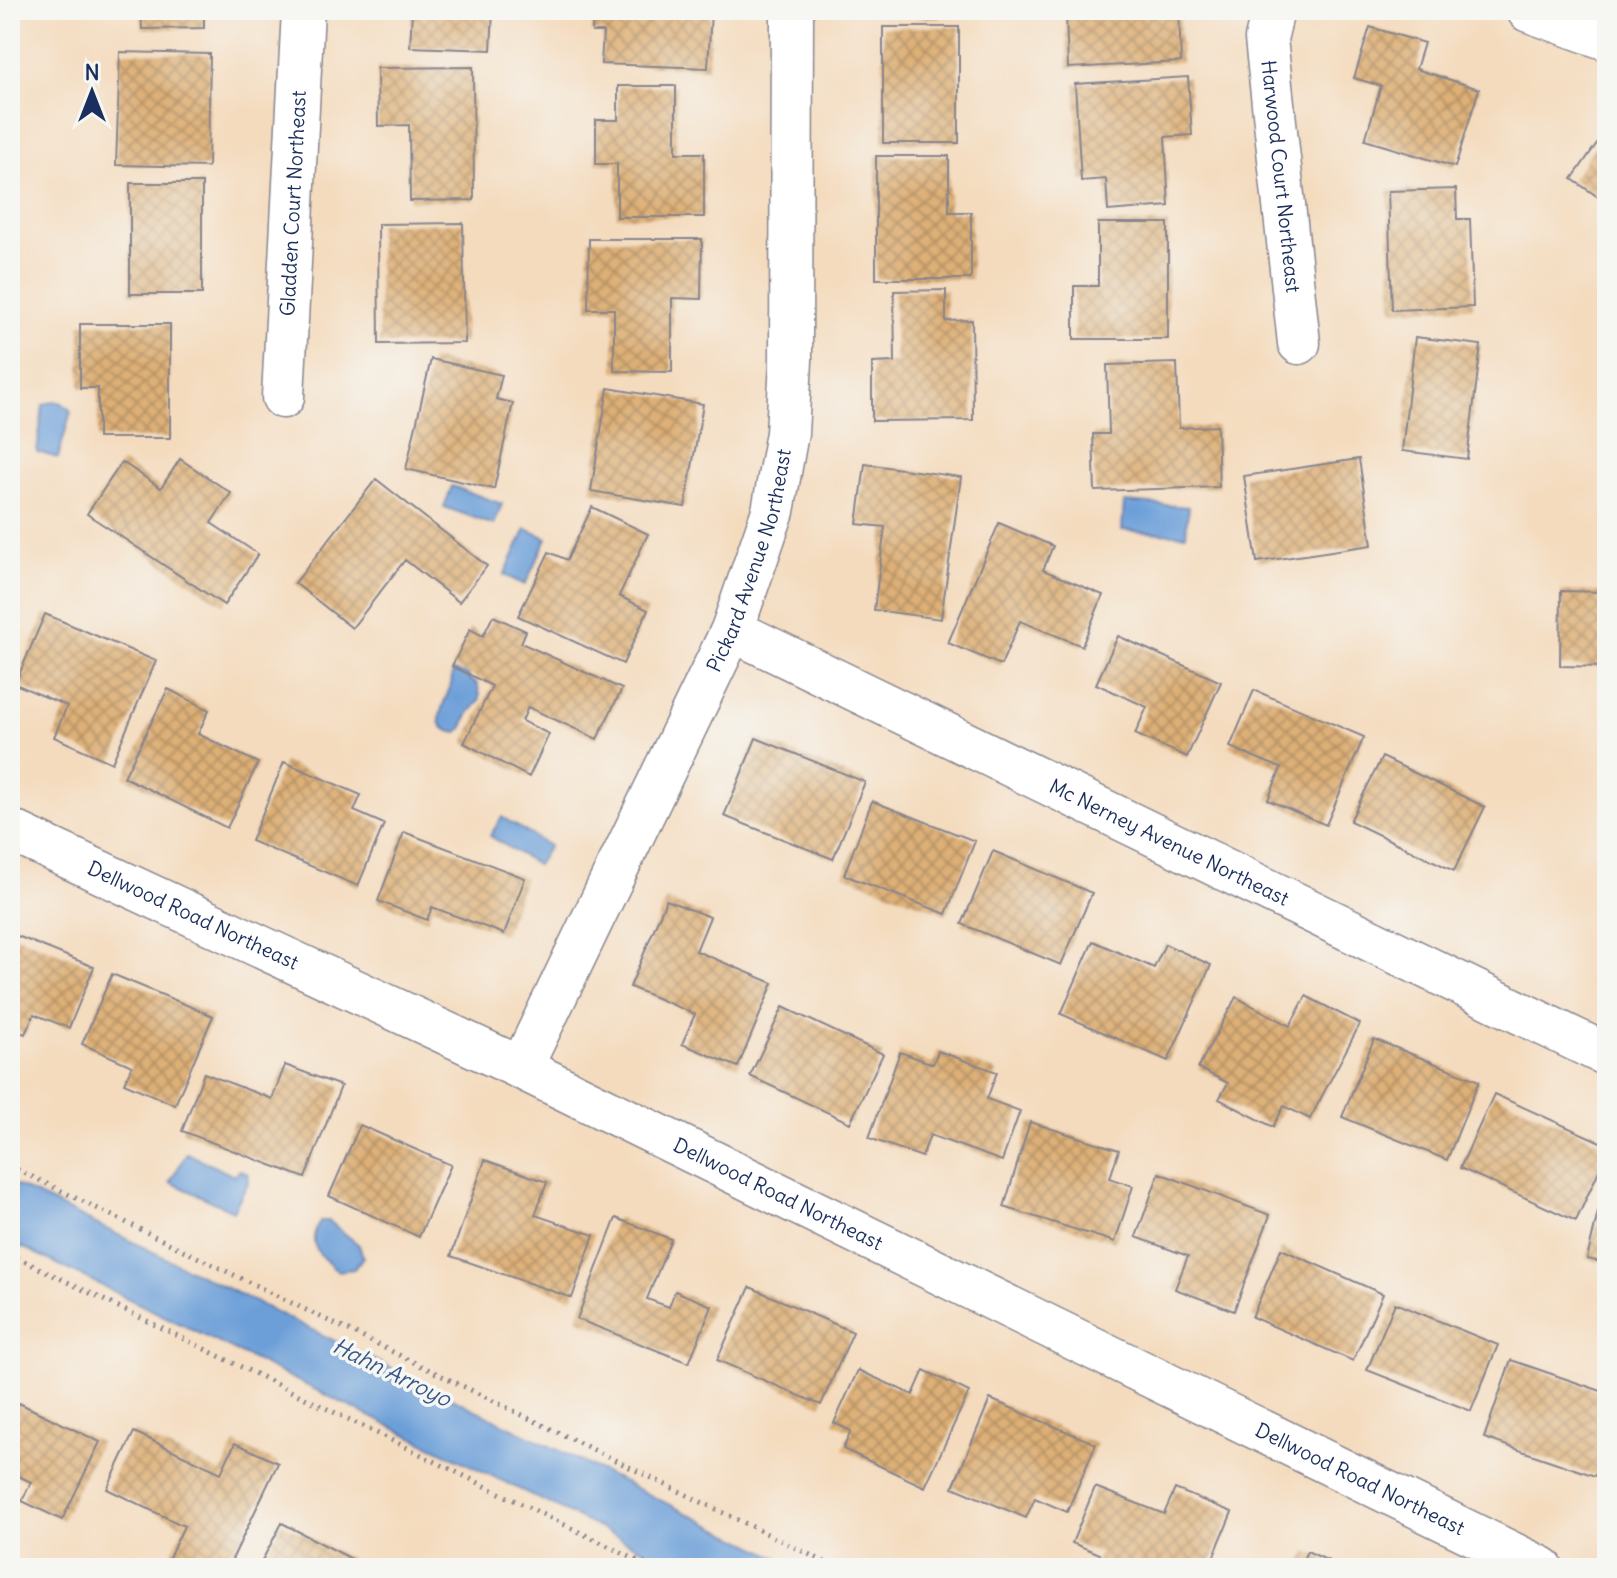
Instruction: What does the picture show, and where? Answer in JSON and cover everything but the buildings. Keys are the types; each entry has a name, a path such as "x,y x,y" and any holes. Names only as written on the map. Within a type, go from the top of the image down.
{"street":[{"name":"Gladden Court Northeast","path":"283,397 303,10"},
{"name":"Pickard Avenue Northeast","path":"521,1068 732,630 773,511 787,433 791,361 792,10"},
{"name":"Harwood Court Northeast","path":"1273,10 1266,39 1299,343"},
{"path":"1529,10 1607,38"},
{"name":"Mc Nerney Avenue Northeast","path":"732,630 1607,1055"},
{"name":"Dellwood Road Northeast","path":"10,830 521,1068 1542,1568"}],"path":[{"path":"10,1166 837,1568"},
{"path":"10,1254 653,1568"}],"water":[{"path":"54,401 71,411 58,458 37,452 43,405"},
{"path":"452,486 502,504 494,525 444,507"},
{"path":"1124,502 1188,507 1186,535 1122,530"},
{"path":"526,529 547,538 525,585 504,575"},
{"path":"453,671 469,676 477,684 480,695 458,733 448,731 440,721"},
{"path":"502,817 549,846 537,865 490,836"},
{"path":"187,1153 234,1176 240,1170 248,1174 249,1181 233,1211 170,1182"},
{"name":"Hahn Arroyo","path":"10,1182 799,1568 681,1568 10,1241"},
{"path":"321,1221 329,1221 359,1245 363,1257 354,1269 337,1271 316,1249 314,1236"}]}
